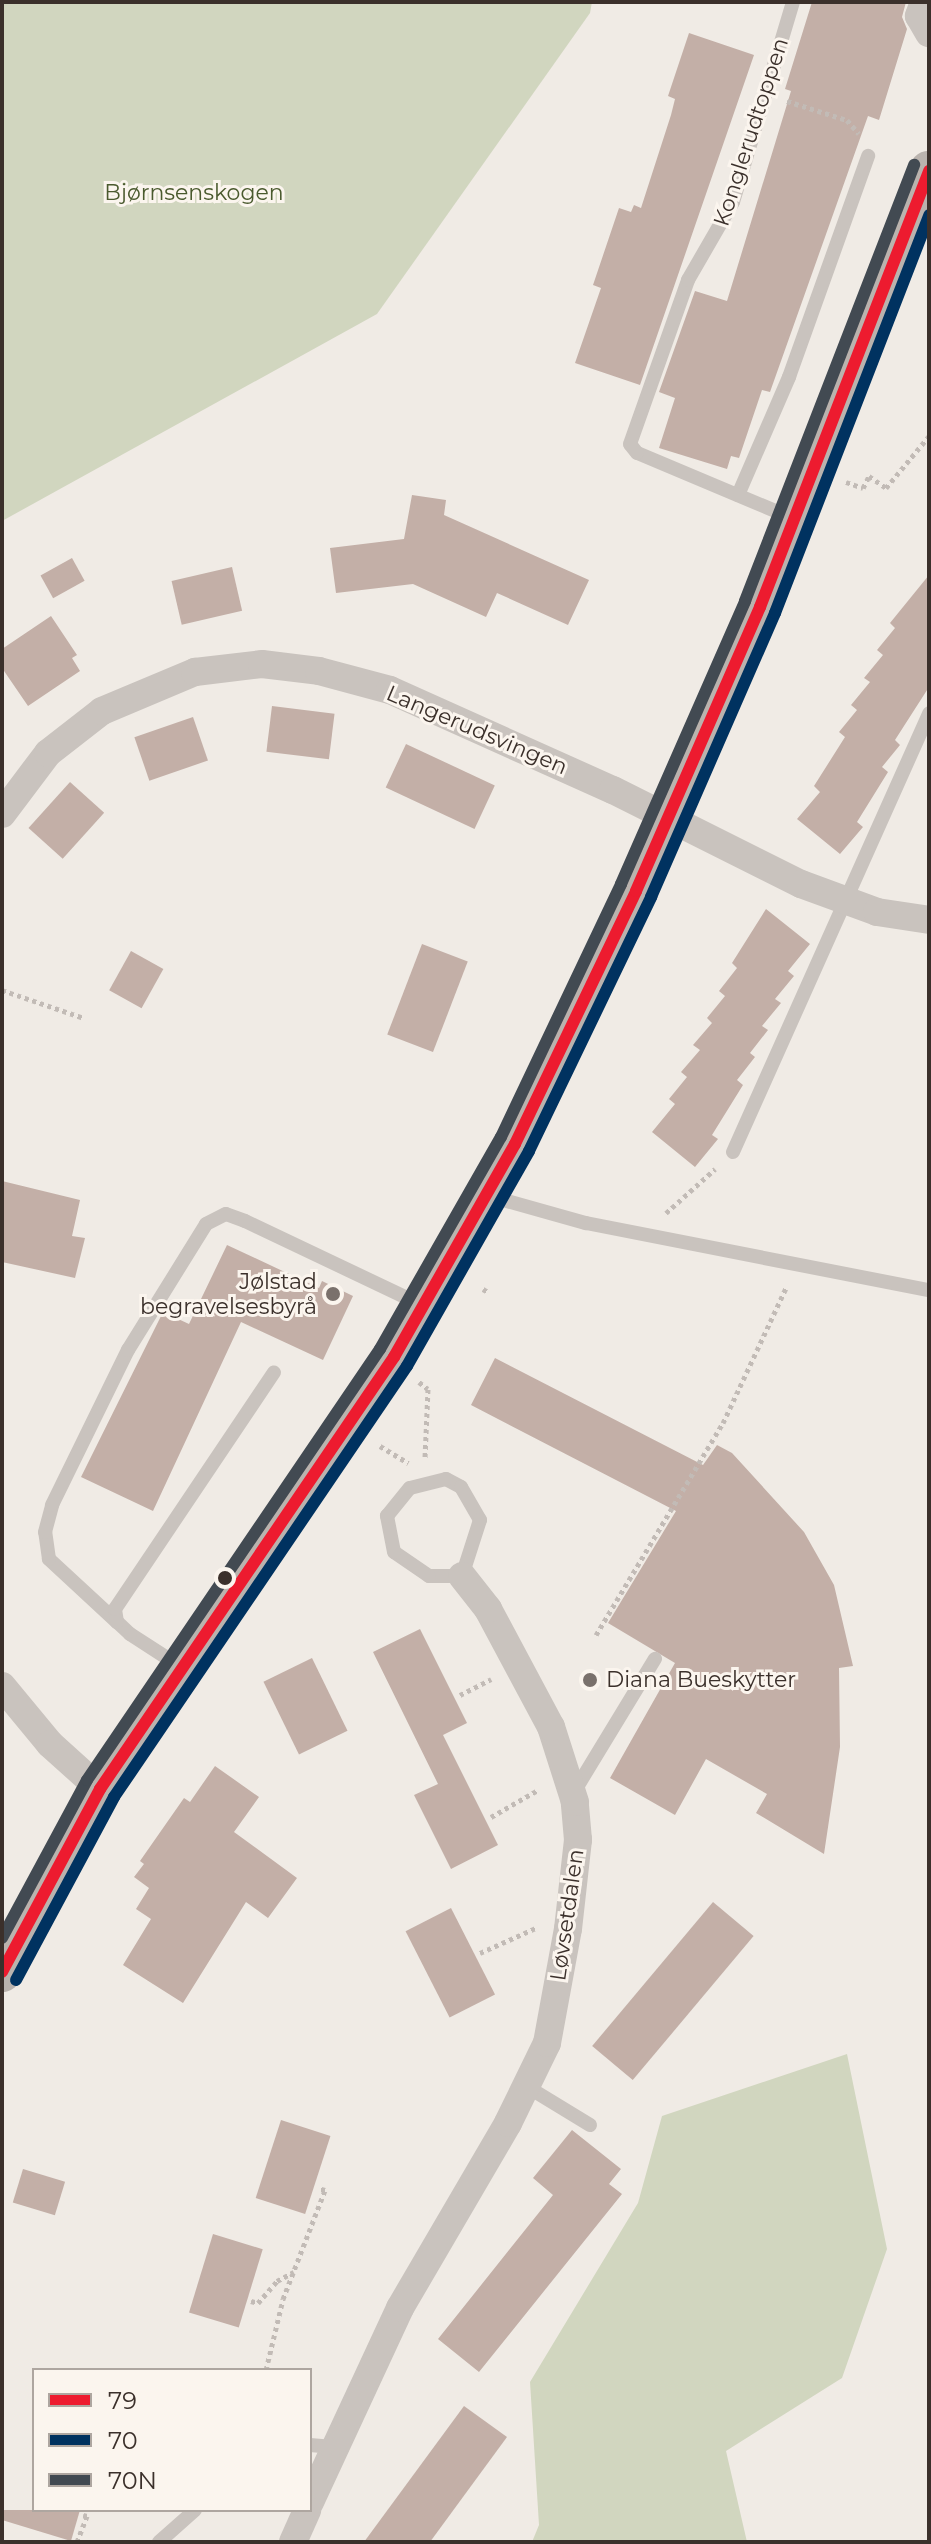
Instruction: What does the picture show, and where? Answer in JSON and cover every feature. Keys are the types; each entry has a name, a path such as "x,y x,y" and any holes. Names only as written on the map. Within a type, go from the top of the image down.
{"main road":[{"path":"2,1972 100,1789 425,1307 488,1196 552,1072 669,817 796,520 929,171"}],"street":[{"path":"924,2 919,16 929,33"},
{"name":"Langerudsvingen","path":"2,814 48,753 102,711 195,672 262,664 319,671 390,690 844,900 877,912 929,920"},
{"name":"Løvsetdalen","path":"312,2493 322,2446 526,2086 547,2043 568,1929 578,1840 572,1794 544,1714 488,1609 462,1576"},
{"path":"2,1686 50,1744 100,1789"},
{"path":"293,2542 306,2512"}],"lane":[{"name":"Konglerudtoppen","path":"793,2 733,202 688,280 630,444 637,453 796,520"},
{"path":"738,495 789,377 868,156"},
{"path":"733,1152 929,713"},
{"path":"488,1196 657,1237 929,1290"},
{"path":"182,1667 117,1622 49,1559 45,1532 52,1505 128,1350 206,1224 226,1214 245,1221 425,1307"},
{"path":"117,1622 115,1609 274,1372"},
{"path":"446,1479 461,1487 480,1520 462,1576 429,1576 394,1552 387,1516 393,1502 426,1480 446,1479"},
{"path":"572,1794 655,1659"},
{"path":"526,2086 590,2125"},
{"path":"159,2542 193,2512"}],"path":[{"path":"766,92 847,120 856,127 868,156"},
{"path":"845,481 863,488 869,476 886,488 929,436"},
{"path":"2,990 84,1018"},
{"path":"2,1001 11,994"},
{"path":"657,1237 661,1216 733,1152"},
{"path":"596,1635 723,1423 797,1263"},
{"path":"419,1382 428,1389 426,1480"},
{"path":"371,1442 388,1446 426,1480"},
{"path":"460,1695 503,1674"},
{"path":"491,1817 536,1791"},
{"path":"480,1953 548,1923"},
{"path":"266,2368 279,2312 325,2190 318,2188"},
{"path":"251,2301 258,2303 277,2281 295,2272"},
{"path":"77,2542 87,2516 83,2515"}],"green space":[{"name":"Bjørnsenskogen","path":"2,2 592,2 590,13 377,314 2,521"},
{"path":"847,2054 887,2249 842,2378 726,2451 747,2542 532,2542 539,2525 530,2382 638,2203 662,2116"}],"building":[{"path":"812,2 906,2 902,17 907,29 879,120 868,116 770,392 762,390 739,458 731,456 727,469 659,448 675,398 659,392 695,291 727,301 791,91 785,89"},
{"path":"689,33 754,55 640,385 575,363 601,288 593,285 619,208 631,212 634,205 641,208 671,115 675,99 668,96"},
{"path":"412,495 446,500 444,515 589,580 568,625 497,593 486,617 413,584 336,593 330,548 404,539"},
{"path":"72,558 85,581 53,598 41,575"},
{"path":"232,567 242,611 182,625 172,581"},
{"path":"929,575 929,687 895,740 900,745 882,767 888,772 857,822 863,827 840,854 797,819 820,792 814,786 845,737 839,732 857,710 851,705 870,682 864,678 883,655 877,650 895,628 890,623"},
{"path":"51,616 77,655 72,658 80,671 28,706 2,668 2,649"},
{"path":"272,706 335,714 329,759 266,752"},
{"path":"193,717 208,760 149,781 134,737"},
{"path":"406,744 495,785 475,829 386,788"},
{"path":"70,782 104,813 63,859 29,828"},
{"path":"766,909 810,944 788,971 794,976 775,999 781,1003 762,1026 768,1030 750,1053 755,1057 737,1080 743,1085 712,1135 718,1139 695,1167 652,1132 675,1104 669,1099 687,1077 681,1072 700,1050 693,1045 712,1023 707,1018 725,996 719,991 737,968 732,963"},
{"path":"422,944 468,962 433,1052 387,1035"},
{"path":"131,951 163,969 142,1008 109,990"},
{"path":"2,1181 80,1200 72,1236 85,1238 75,1278 2,1262"},
{"path":"227,1245 319,1288 322,1281 353,1296 323,1360 241,1322 153,1511 81,1477 163,1312 189,1324"},
{"path":"495,1358 703,1465 717,1445 732,1453 804,1532 834,1585 853,1666 839,1668 840,1747 824,1854 756,1813 767,1794 706,1759 675,1815 610,1778 675,1663 608,1623 676,1511 471,1405"},
{"path":"420,1629 467,1723 443,1735 498,1845 451,1869 414,1795 438,1784 373,1652"},
{"path":"312,1658 348,1731 299,1754 263,1682"},
{"path":"215,1766 259,1797 234,1832 297,1878 268,1918 246,1902 183,2003 123,1965 151,1919 136,1909 149,1888 134,1877 144,1864 140,1861 184,1798 190,1802"},
{"path":"713,1902 754,1936 633,2080 592,2046"},
{"path":"451,1908 495,1994 450,2018 406,1931"},
{"path":"281,2120 330,2136 305,2214 256,2198"},
{"path":"572,2130 621,2169 609,2184 622,2194 479,2372 438,2339 553,2195 533,2178"},
{"path":"23,2169 65,2182 55,2215 13,2202"},
{"path":"213,2234 263,2249 239,2328 189,2312"},
{"path":"464,2406 507,2437 430,2542 364,2542"},
{"path":"2,2510 79,2512 71,2541 2,2520"}],"transit line":[{"name":"70N","path":"2,1938 87,1780 380,1349 501,1137 621,884 745,601 914,165"},
{"name":"79","path":"2,1972 100,1789 394,1357 515,1144 636,891 760,607 929,171"},
{"name":"70","path":"16,1980 114,1797 407,1366 529,1151 651,897 775,613 929,215"}],"place":[{"name":"Jølstad begravelsesbyrå","path":"333,1294"},
{"name":"Diana Bueskytter","path":"590,1680"}]}
